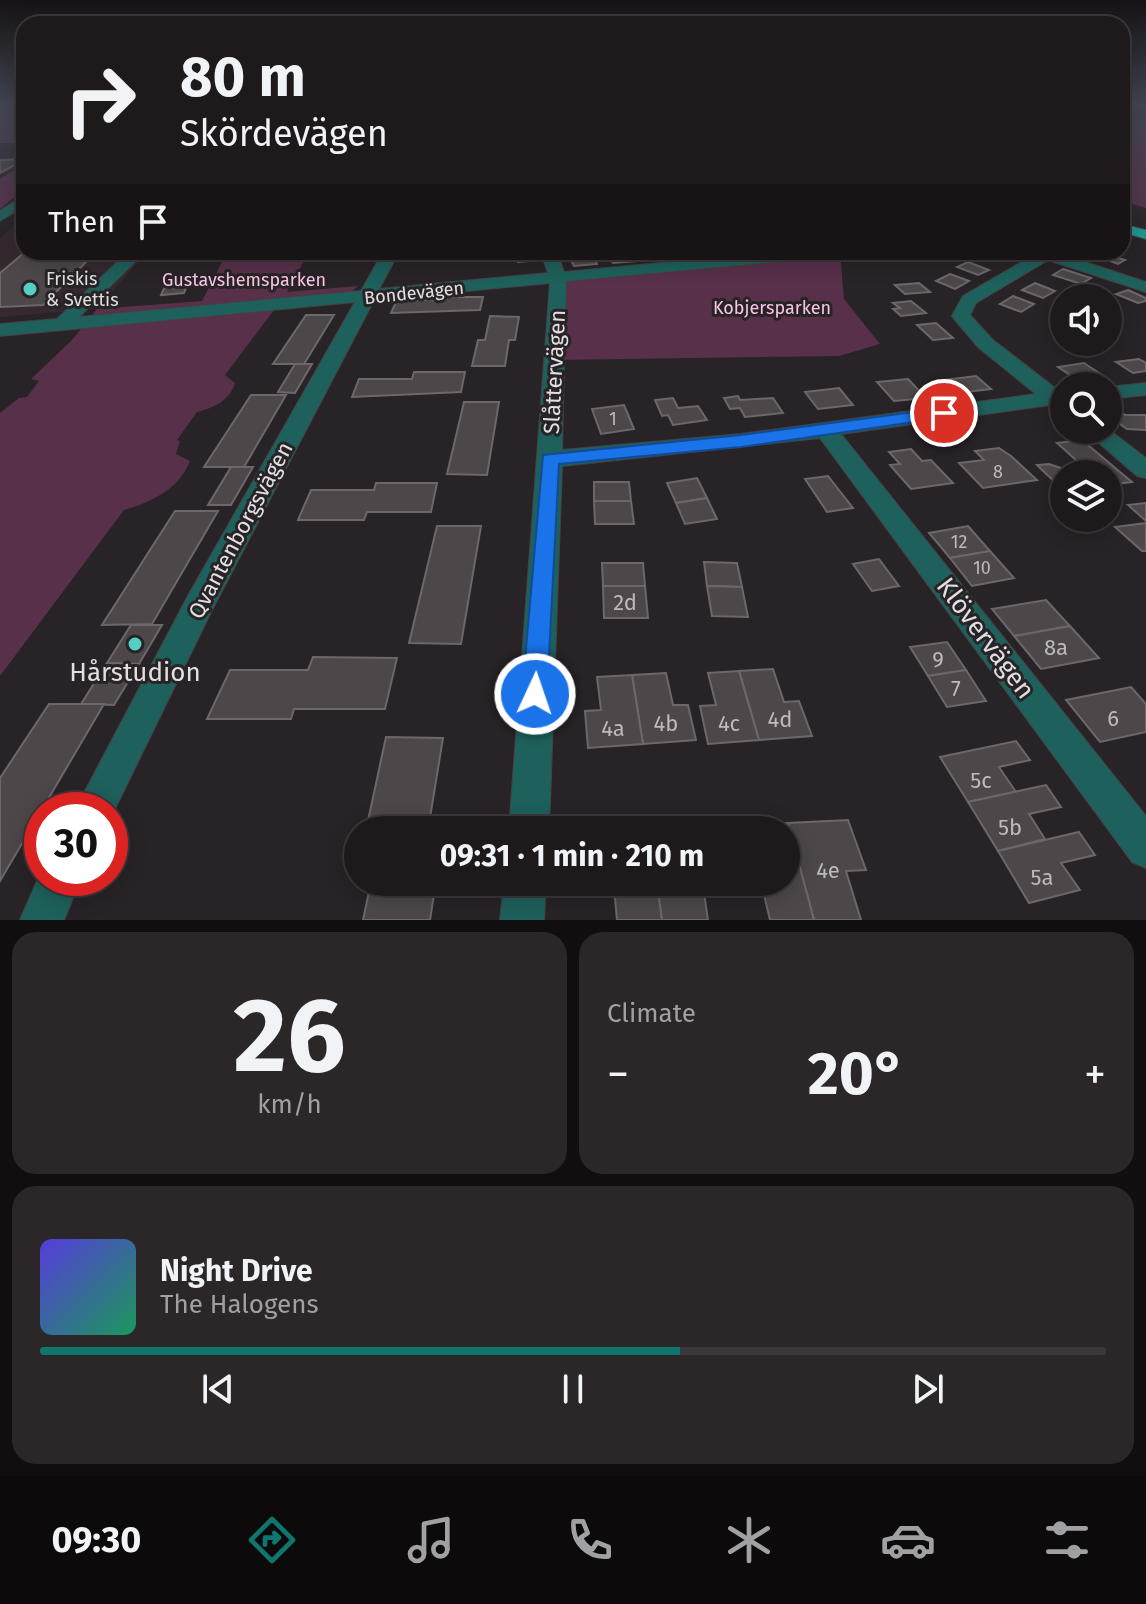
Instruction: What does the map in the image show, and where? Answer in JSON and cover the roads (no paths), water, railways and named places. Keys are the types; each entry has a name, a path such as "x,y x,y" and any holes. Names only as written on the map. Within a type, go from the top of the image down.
{"street":[{"path":"61,325 129,260"},
{"name":"Qvantenborgsvägen","path":"103,792 200,603 387,260"},
{"name":"Slåttervägen","path":"530,816 558,279 552,260"},
{"name":"Bondevägen","path":"0,330 747,260"},
{"path":"1033,260 969,300 961,316 986,344 1050,392"},
{"path":"1065,260 1146,287"},
{"path":"1122,392 1146,389"},
{"path":"550,459 729,442 1050,401"},
{"name":"Klövervägen","path":"825,429 1146,848"},
{"path":"1113,444 1146,470"},
{"path":"42,920 52,896"},
{"path":"522,920 524,896"}],"place":[{"name":"Friskis & Svettis","path":"30,289"},
{"name":"Hårstudion","path":"135,644"}],"park label":[{"name":"Gustavshemsparken","path":"244,280"},
{"name":"Kobjersparken","path":"772,308"}]}
